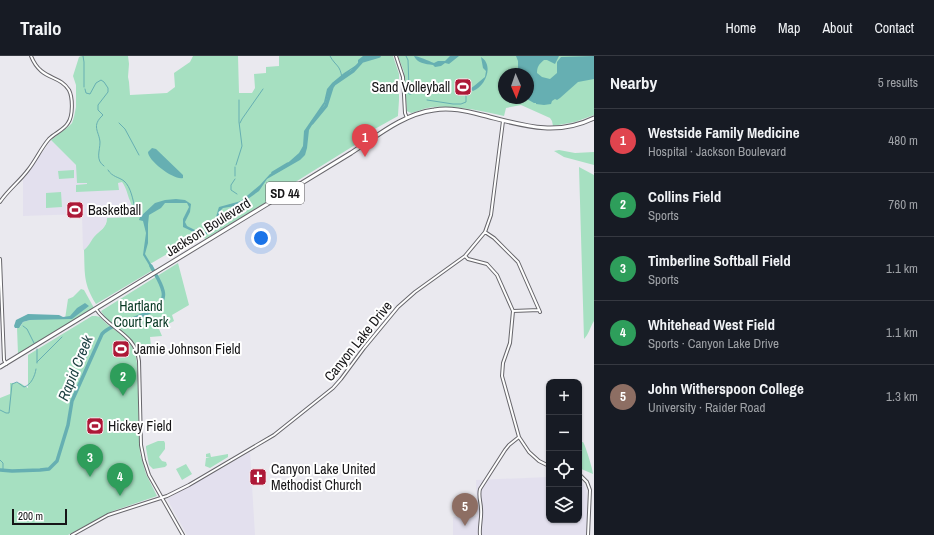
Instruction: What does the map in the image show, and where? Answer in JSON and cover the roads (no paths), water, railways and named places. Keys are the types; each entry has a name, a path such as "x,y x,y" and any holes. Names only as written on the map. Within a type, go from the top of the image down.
{"main road":[{"name":"Jackson Boulevard","path":"0,367 351,153 388,128 407,118 434,110 451,109 537,128 556,129 575,126 594,118"}],"street":[{"path":"0,202 29,169 48,140 68,124 70,117 71,98 68,89 64,84 39,70 32,56"},
{"path":"396,56 403,77 405,113 407,118"},
{"name":"Canyon Lake Drive","path":"72,535 108,515 162,498 184,488 267,439 321,399 341,380 364,348 398,307 415,292 466,256 486,232 494,200 503,120"},
{"path":"486,232 518,262 539,311 513,311"},
{"path":"466,256 468,259 487,264 498,275 513,311 510,343 503,364 502,376 519,437 529,452 539,461 546,464"},
{"path":"0,259 4,360 6,364"},
{"path":"96,309 102,318 131,340 138,358 143,457 148,472 184,535"},
{"path":"512,322 514,316 520,312"},
{"path":"480,535 480,489 505,450 519,437"},
{"path":"582,477 587,482 590,490 588,535"}],"water":[{"path":"363,56 381,56 373,59 366,58 359,66 351,70 331,87 325,104 309,130 305,155 300,160 267,179 259,191 245,201 235,206 223,208 221,210 217,225 210,233 202,236 183,227 183,219 189,207 187,203 165,203 161,208 149,215 148,243 145,254 154,269 152,270 143,255 146,233 143,221 139,220 140,217 155,203 165,200 185,200 191,204 190,212 185,222 187,226 201,233 209,230 214,224 219,207 241,201 260,185 270,174 282,168 299,153 303,146 304,131 324,102 327,89 344,73 358,64 358,60"},
{"path":"414,56 434,63 438,61 445,61 450,56 459,56 449,64 445,63 441,66 435,67 433,65 419,62"},
{"path":"516,56 559,56 555,64 544,60 538,67 537,73 542,77 550,79 557,73 557,62 561,57 594,56 594,79 578,82 560,98 552,101 551,104 536,104 534,103 534,68 518,68"},
{"path":"481,57 485,61 488,70 485,80 482,85 473,91 471,90 469,95 465,96 465,93 485,77 486,71 483,68"},
{"path":"152,148 156,149 183,175 183,178 179,178 162,170 149,156 148,152"},
{"path":"85,303 89,306 72,319 30,320 23,322 19,328 15,328 14,326 16,320 28,314 59,315 63,317 70,316 77,308"}],"waterway":[{"path":"83,56 84,87"},
{"path":"330,56 339,68 342,78"},
{"name":"Rapid Creek","path":"312,123 326,106 334,84 353,71 362,61 379,56"},
{"path":"406,56 408,60 409,87"},
{"path":"85,89 86,93 90,94 96,83 101,80 108,88 108,92 98,105 98,110 103,115 97,122 100,142 99,158 101,164 104,166"},
{"path":"240,123 263,89"},
{"path":"409,91 409,94 411,94"},
{"path":"427,100 461,104 466,102 466,96"},
{"path":"236,165 242,146 239,122 239,100"},
{"path":"119,123 125,129 139,155"},
{"name":"Rapid Creek","path":"273,173 288,164"},
{"path":"235,167 235,176"},
{"path":"108,170 111,174 124,181 131,194 135,209"},
{"path":"235,179 231,185 231,190 237,194"},
{"path":"137,211 142,216"},
{"name":"Rapid Creek","path":"0,470 12,471 49,469 57,461 68,425 72,401 102,334 118,324 150,312 163,300 162,288 151,266"},
{"path":"23,326 27,329 34,343"},
{"path":"37,362 62,337"},
{"path":"37,349 37,363"},
{"path":"0,410 9,413 12,384 17,382 24,387 26,386 32,380 36,369"},
{"path":"0,460 3,463 3,470"}],"place":[{"name":"Sand Volleyball","path":"463,87"},
{"name":"Westside Family Medicine","path":"365,157"},
{"name":"Basketball","path":"75,210"},
{"name":"Jamie Johnson Field","path":"121,349"},
{"name":"Collins Field","path":"123,396"},
{"name":"Hickey Field","path":"95,426"},
{"name":"Timberline Softball Field","path":"90,477"},
{"name":"Canyon Lake United Methodist Church","path":"258,477"},
{"name":"Whitehead West Field","path":"120,496"},
{"name":"John Witherspoon College","path":"465,526"}],"park label":[{"name":"Hartland Court Park","path":"141,314"}]}
